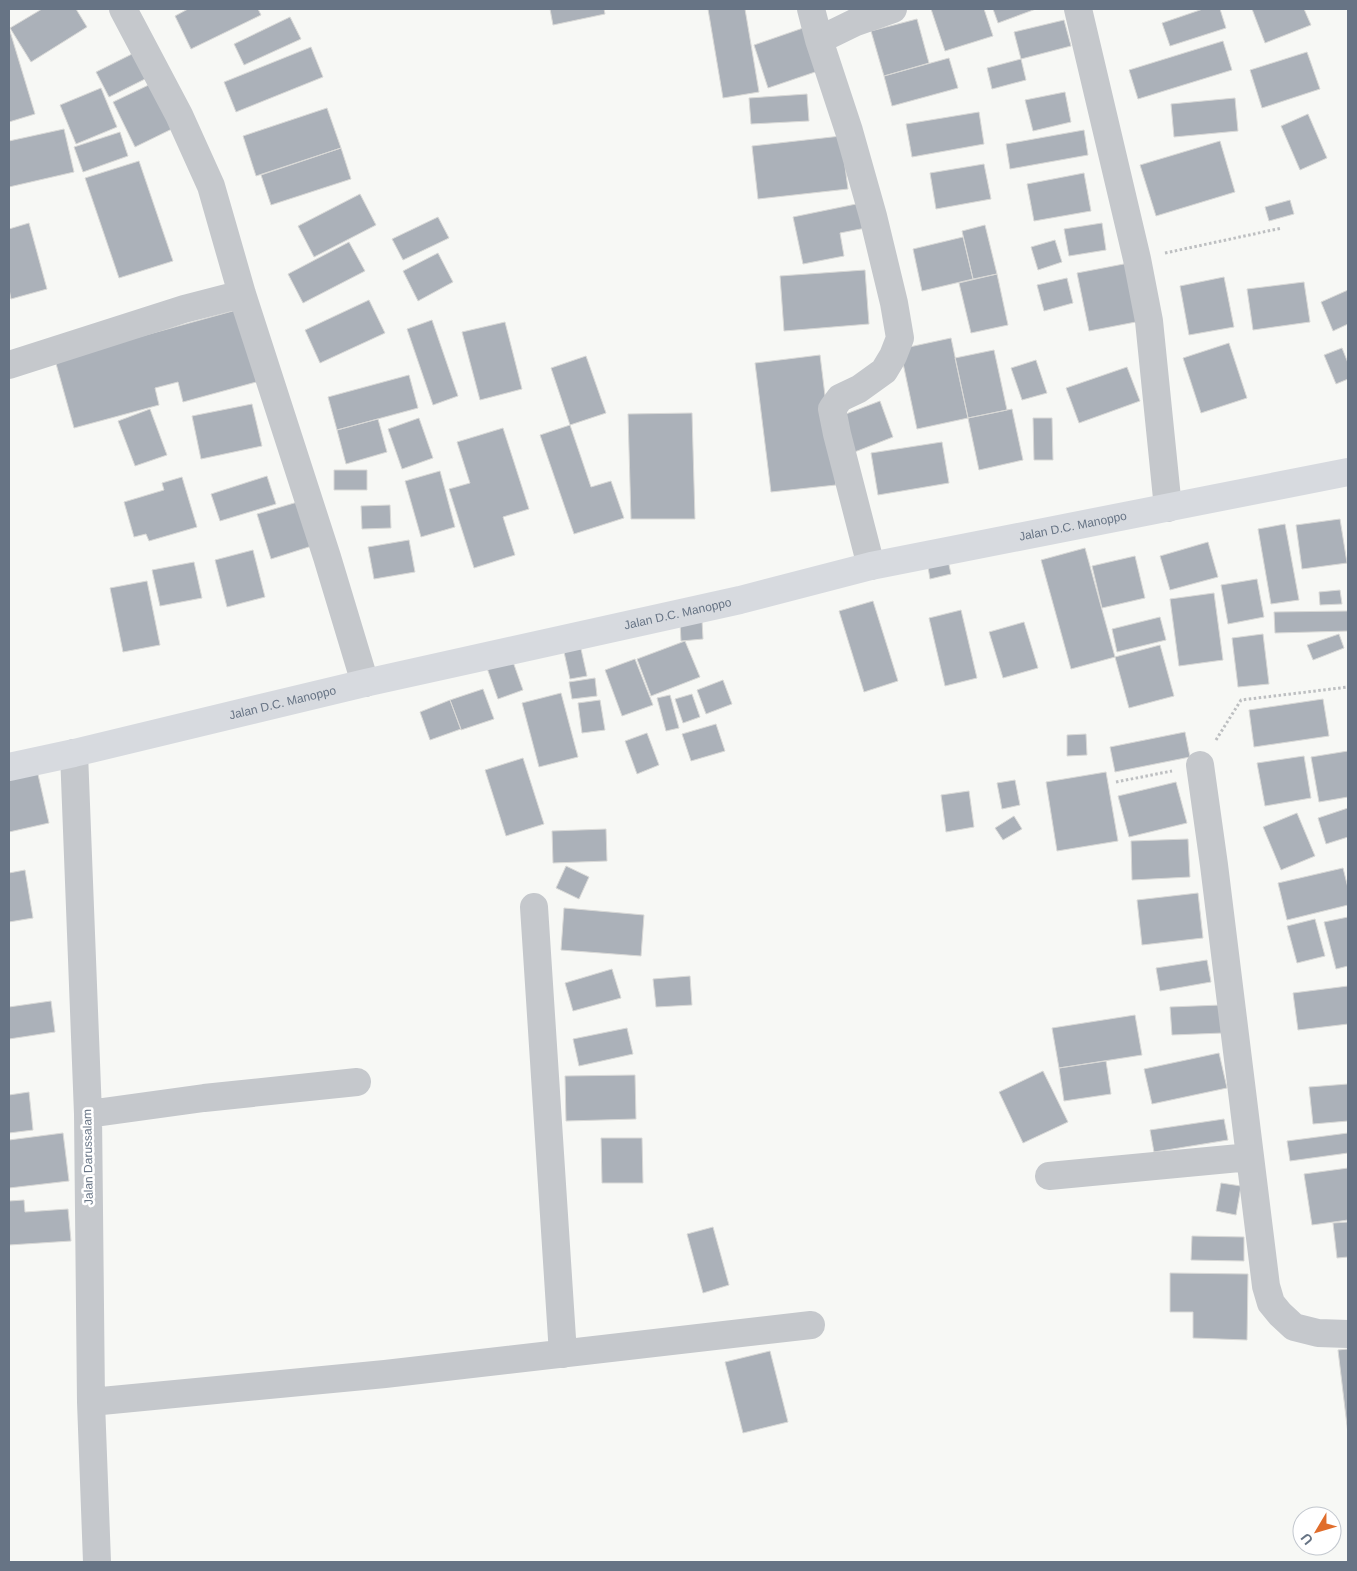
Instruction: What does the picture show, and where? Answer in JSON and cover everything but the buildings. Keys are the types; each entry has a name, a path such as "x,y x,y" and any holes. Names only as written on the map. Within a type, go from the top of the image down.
{"highway":[{"name":"Jalan D.C. Manoppo","path":"9,767 365,683 740,600 871,566 1348,472"}],"street":[{"path":"123,9 179,116 211,186 242,294 327,556 365,683"},
{"path":"812,9 819,40 850,131 871,208 894,303 900,338 894,356 884,371 860,389 840,398 832,409 871,566"},
{"path":"819,40 856,22 893,9"},
{"path":"1078,9 1137,259 1149,322 1168,508"},
{"path":"9,365 184,308 242,294"},
{"name":"Jalan Darussalam","path":"74,753 88,1114 91,1402 97,1562"},
{"path":"1200,765 1216,875 1266,1286 1271,1303 1294,1327 1318,1333 1348,1334"},
{"path":"534,907 563,1354"},
{"path":"88,1114 204,1098 356,1082"},
{"path":"1049,1176 1250,1157"},
{"path":"91,1402 385,1374 811,1325"}],"path":[{"path":"1137,259 1282,228"},
{"path":"1116,782 1200,765 1242,700 1348,687"}]}
